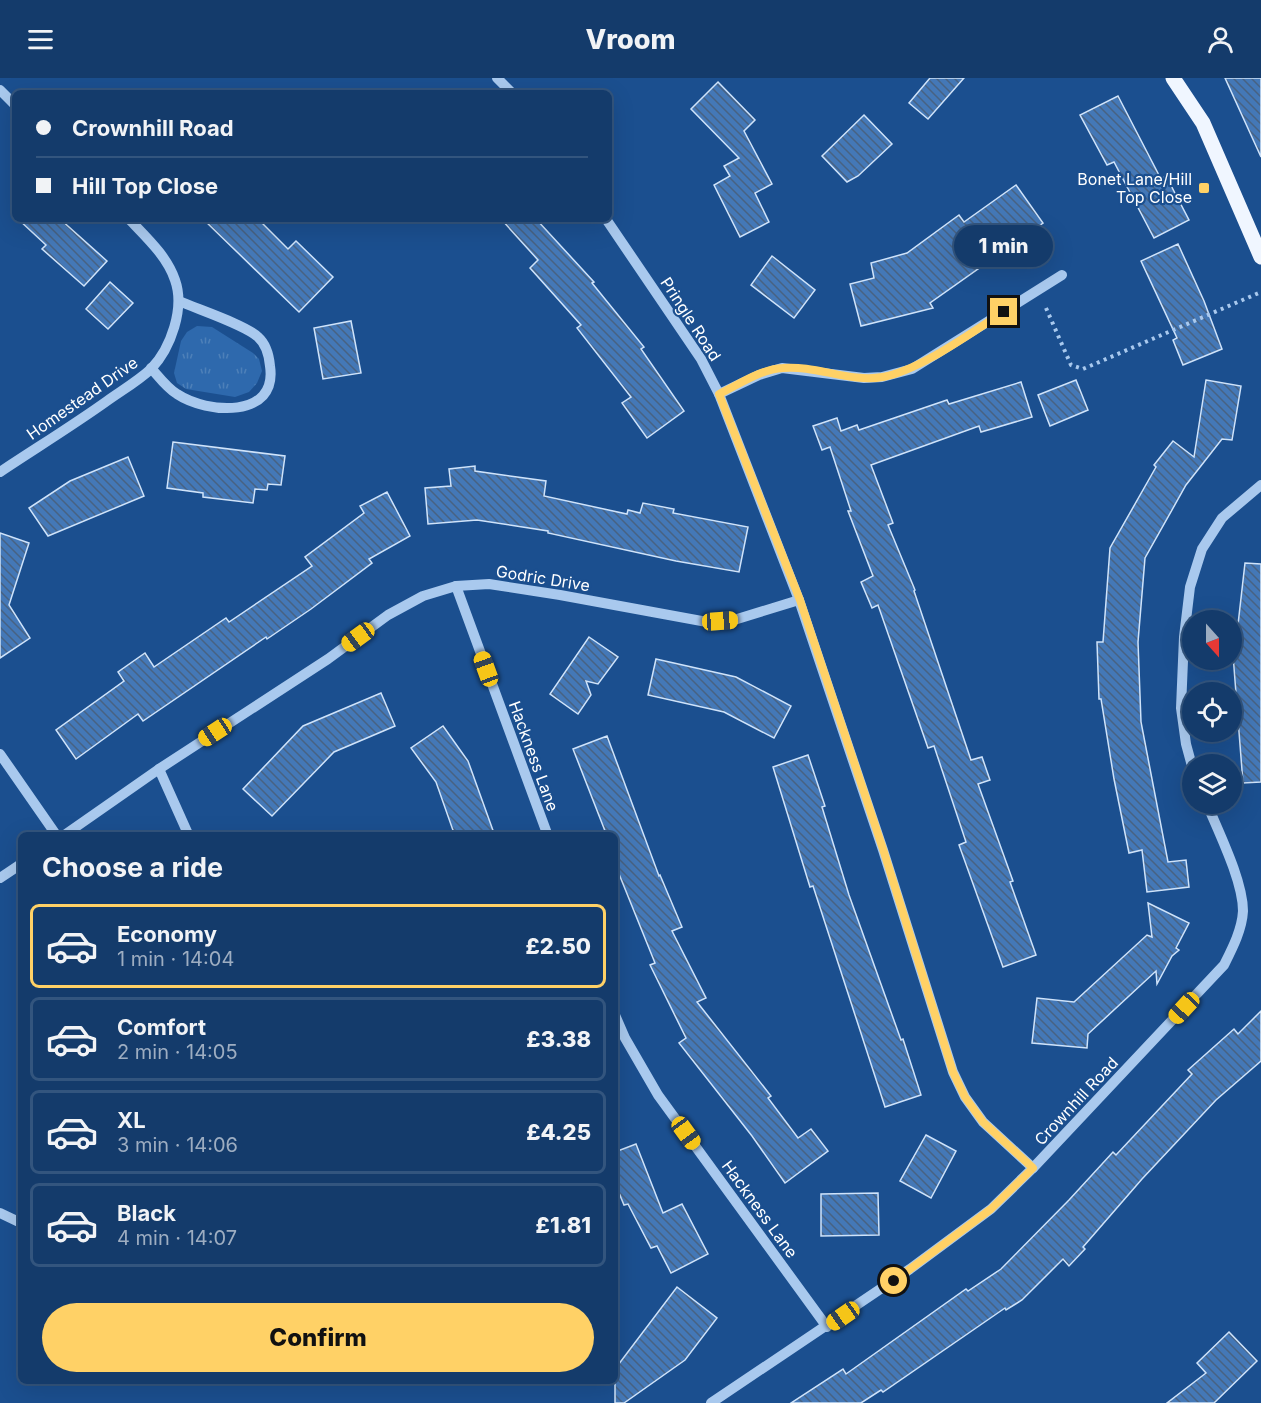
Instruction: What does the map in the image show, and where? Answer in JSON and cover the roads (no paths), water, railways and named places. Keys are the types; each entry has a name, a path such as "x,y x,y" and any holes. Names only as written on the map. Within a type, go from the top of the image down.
{"main road":[{"path":"1173,78 1203,123 1261,257"}],"street":[{"path":"497,78 509,90"},
{"path":"0,90 12,102"},
{"name":"Homestead Drive","path":"0,472 82,418 151,368 166,347 175,322 179,301 176,281 166,261 132,222"},
{"name":"Pringle Road","path":"608,222 701,359 719,394 800,600 883,849 953,1072 965,1097 983,1122 1033,1168"},
{"path":"719,394 759,375 782,368 864,378 882,377 912,369 1062,275"},
{"name":"Homestead Drive","path":"151,368 176,394 214,407 231,410 251,404 266,392 272,375 268,352 258,337 244,328 179,301"},
{"path":"1189,754 1181,708 1184,637 1190,587 1202,549 1222,518 1261,486"},
{"name":"Godric Drive","path":"69,832 159,769 328,659 388,615 423,596 456,586 489,584 511,586 706,622 734,620 800,600"},
{"name":"Hackness Lane","path":"456,586 547,832"},
{"path":"0,754 54,832"},
{"path":"159,769 187,832"},
{"name":"Crownhill Road","path":"711,1403 827,1327 991,1209 1033,1168 1224,965 1236,940 1243,912 1239,888 1211,814"},
{"path":"0,878 18,866"},
{"name":"Hackness Lane","path":"618,1022 658,1095 827,1327"},
{"path":"0,1213 18,1222"}],"place":[{"name":"Bonet Lane/Hill Top Close","path":"1204,188"}]}
